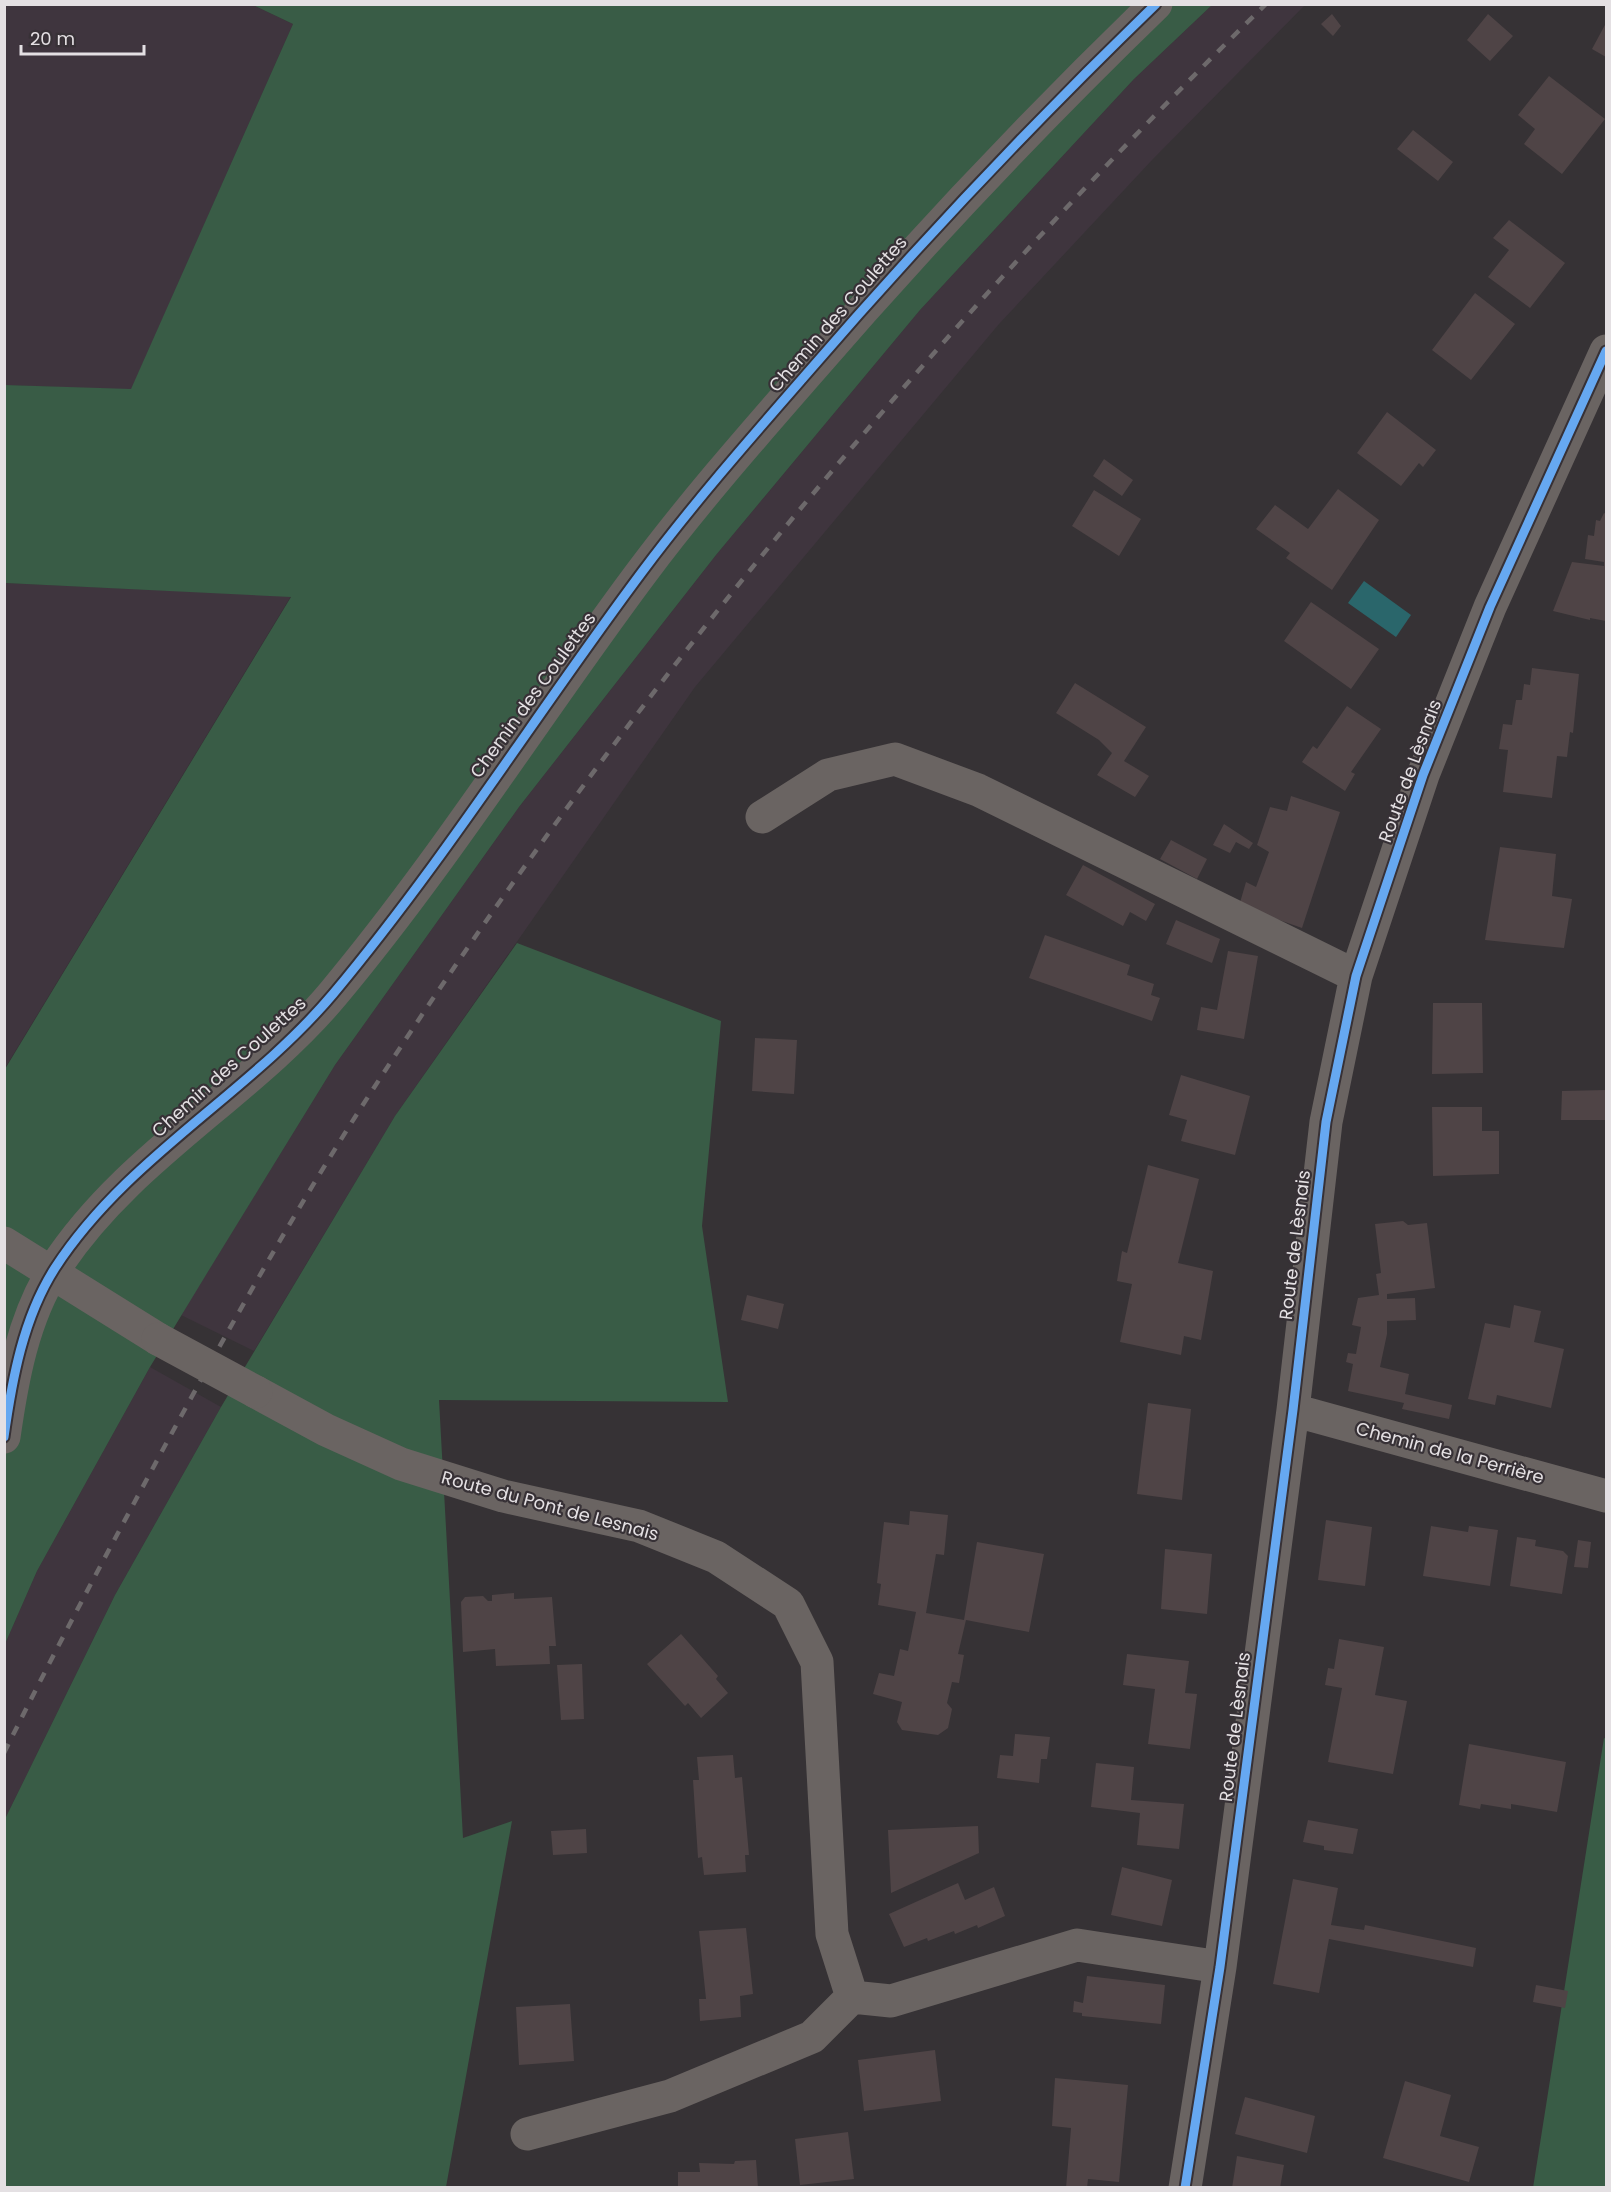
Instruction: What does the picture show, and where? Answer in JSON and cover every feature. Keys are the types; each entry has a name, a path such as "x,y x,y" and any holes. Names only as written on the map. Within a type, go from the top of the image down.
{"street":[{"name":"Chemin des Coulettes","path":"4,1437 17,1363 27,1331 52,1273 92,1218 122,1184 301,1030 332,995 393,918 644,569 763,424 877,292 1030,127 1156,4"},
{"name":"Route de Lèsnais","path":"1185,2187 1220,1966 1293,1410 1326,1122 1356,976 1423,775 1490,607 1606,351"},
{"path":"762,817 828,775 895,759 978,790 1356,976"},
{"name":"Route du Pont de Lesnais","path":"4,1243 158,1339 326,1430 401,1464 503,1496 639,1526 705,1552 788,1605 817,1662 832,1934 852,1997"},
{"name":"Chemin de la Perrière","path":"1293,1410 1606,1496"},
{"path":"527,2134 670,2096 812,2037 852,1997 891,2001 1077,1945 1220,1966"}],"shaded area":[{"path":"5,5 253,5 293,24 131,390 5,385"},
{"path":"1212,5 1305,5 1153,159 999,324 695,687 395,1116 254,1351 181,1315 335,1065 519,807 716,555 920,310 1134,79"},
{"path":"5,583 291,596 5,1068"},
{"path":"150,1367 221,1407 115,1595 5,1819 5,1644 37,1571"}],"green space":[{"path":"253,5 1212,5 1134,79 920,310 716,555 519,807 335,1065 209,1270 150,1367 37,1571 5,1644 5,1069 291,597 5,583 5,385 131,389 293,24"},
{"path":"517,943 721,1021 702,1226 728,1402 439,1400 463,1838 512,1821 446,2187 5,2188 5,1819 115,1595 221,1407 395,1116"},
{"path":"1604,1738 1606,1739 1606,2187 1533,2188"}],"water":[{"path":"1364,581 1411,615 1396,637 1348,603"}],"building":[{"path":"1332,14 1341,26 1333,36 1321,24"},
{"path":"1488,14 1513,36 1490,61 1467,40"},
{"path":"1606,23 1606,57 1592,49"},
{"path":"1549,76 1605,119 1562,174 1524,144 1535,129 1518,115"},
{"path":"1413,130 1453,162 1438,181 1397,149"},
{"path":"1509,220 1565,263 1530,308 1488,277 1509,250 1493,238"},
{"path":"1475,293 1515,324 1471,380 1432,350"},
{"path":"1387,412 1436,450 1423,467 1419,463 1401,486 1357,453"},
{"path":"1104,459 1133,480 1122,496 1093,476"},
{"path":"1338,489 1379,520 1332,590 1286,558 1290,553 1256,529 1275,505 1308,529"},
{"path":"1094,490 1141,519 1119,556 1072,526"},
{"path":"1604,513 1606,514 1606,621 1590,618 1590,620 1553,611 1572,562 1604,566 1604,562 1585,559 1588,535 1594,536 1596,520 1600,521"},
{"path":"1311,602 1379,649 1351,689 1284,641"},
{"path":"1532,668 1579,674 1573,733 1570,732 1567,757 1557,756 1552,798 1503,792 1508,750 1499,749 1503,724 1512,725 1516,700 1522,700 1524,684 1530,685"},
{"path":"1075,683 1146,727 1124,761 1149,776 1135,797 1097,775 1112,753 1099,740 1056,713"},
{"path":"1347,706 1381,729 1351,772 1355,774 1345,791 1302,762 1313,746 1317,749"},
{"path":"1291,796 1340,812 1302,928 1239,906 1246,882 1256,887 1269,852 1257,845 1270,807 1287,811"},
{"path":"1224,824 1253,843 1249,849 1236,842 1230,853 1213,845"},
{"path":"1171,840 1207,859 1197,879 1160,859"},
{"path":"1500,847 1556,854 1552,896 1572,899 1564,948 1485,940"},
{"path":"1083,865 1155,904 1146,921 1130,912 1123,926 1066,895"},
{"path":"1176,920 1220,939 1212,963 1166,944"},
{"path":"1045,935 1130,965 1127,975 1154,984 1151,995 1160,998 1152,1021 1029,978"},
{"path":"1228,951 1258,956 1244,1039 1197,1030 1201,1007 1217,1010"},
{"path":"1433,1003 1482,1003 1483,1073 1432,1074"},
{"path":"755,1038 797,1040 794,1094 752,1091"},
{"path":"1181,1075 1250,1096 1235,1155 1181,1141 1187,1120 1169,1115"},
{"path":"1606,1090 1606,1120 1561,1120 1562,1091"},
{"path":"1432,1107 1482,1107 1482,1131 1499,1131 1499,1174 1433,1176"},
{"path":"1148,1165 1199,1179 1178,1263 1213,1271 1201,1340 1184,1336 1181,1355 1120,1342 1132,1284 1117,1281 1122,1251 1127,1253"},
{"path":"1403,1221 1408,1225 1427,1223 1435,1288 1387,1294 1387,1299 1415,1298 1416,1320 1387,1321 1387,1334 1380,1367 1409,1374 1405,1394 1452,1405 1449,1419 1402,1409 1404,1403 1348,1391 1353,1364 1346,1362 1348,1353 1356,1354 1361,1327 1352,1325 1358,1298 1379,1295 1376,1274 1381,1273 1375,1224"},
{"path":"747,1295 784,1304 778,1329 741,1320"},
{"path":"1514,1305 1541,1311 1534,1342 1564,1349 1551,1408 1497,1395 1495,1405 1468,1399 1485,1323 1510,1328"},
{"path":"1148,1403 1191,1409 1182,1500 1137,1494"},
{"path":"910,1511 948,1515 944,1555 936,1554 926,1613 964,1620 977,1542 1044,1554 1029,1632 966,1620 958,1654 964,1655 959,1683 952,1682 947,1703 952,1709 948,1728 938,1735 902,1730 897,1722 902,1702 873,1694 879,1673 894,1676 900,1649 908,1651 916,1612 878,1605 881,1584 877,1583 884,1522 909,1525"},
{"path":"1326,1520 1372,1527 1365,1586 1318,1580"},
{"path":"1431,1526 1468,1532 1469,1526 1498,1530 1490,1586 1423,1576"},
{"path":"1517,1537 1536,1540 1535,1546 1563,1551 1568,1556 1562,1594 1510,1586"},
{"path":"1578,1540 1591,1542 1588,1568 1574,1567"},
{"path":"1165,1549 1212,1554 1207,1614 1161,1609"},
{"path":"514,1593 514,1599 552,1597 556,1646 549,1646 550,1664 496,1666 495,1649 463,1652 461,1602 465,1597 483,1596 488,1601 492,1601 492,1595"},
{"path":"681,1634 718,1676 716,1679 728,1693 701,1718 688,1703 685,1706 647,1664"},
{"path":"1339,1639 1384,1647 1375,1695 1407,1701 1393,1774 1328,1762 1342,1688 1325,1685 1328,1668 1334,1669"},
{"path":"1127,1654 1189,1661 1185,1693 1197,1694 1190,1749 1148,1744 1155,1689 1123,1685"},
{"path":"582,1664 584,1719 561,1720 557,1665"},
{"path":"1015,1734 1050,1737 1047,1759 1041,1759 1039,1783 997,1778 1000,1755 1013,1756"},
{"path":"1469,1744 1566,1762 1557,1812 1511,1804 1511,1809 1481,1804 1480,1809 1459,1805"},
{"path":"733,1755 735,1778 742,1777 749,1855 745,1855 746,1872 704,1875 702,1857 698,1858 693,1780 699,1780 697,1757"},
{"path":"1096,1763 1134,1767 1131,1800 1184,1804 1179,1849 1137,1845 1140,1813 1091,1807"},
{"path":"1308,1820 1358,1829 1353,1854 1324,1850 1324,1846 1303,1842"},
{"path":"978,1826 979,1853 891,1893 888,1830"},
{"path":"586,1829 587,1853 553,1855 551,1831"},
{"path":"1122,1867 1172,1880 1162,1926 1111,1915"},
{"path":"1293,1879 1338,1888 1331,1925 1364,1930 1365,1925 1476,1948 1473,1967 1329,1939 1319,1993 1273,1984"},
{"path":"958,1883 965,1900 994,1887 1005,1916 978,1928 977,1925 955,1934 954,1931 904,1947 889,1914"},
{"path":"746,1928 753,1994 740,1996 741,2017 700,2021 699,1999 706,1999 699,1931"},
{"path":"1087,1976 1165,1985 1161,2024 1082,2016 1082,2013 1073,2012 1074,2001 1083,2003"},
{"path":"1536,1985 1568,1991 1565,2008 1533,2002"},
{"path":"570,2004 574,2061 519,2065 516,2007"},
{"path":"935,2050 941,2101 864,2111 858,2060"},
{"path":"1055,2078 1128,2085 1119,2182 1088,2179 1087,2188 1066,2188 1071,2128 1052,2126"},
{"path":"1405,2081 1451,2095 1440,2136 1479,2147 1469,2182 1383,2158"},
{"path":"1245,2097 1315,2116 1307,2153 1235,2134"},
{"path":"848,2132 854,2179 800,2185 795,2139"},
{"path":"1237,2156 1284,2165 1280,2188 1232,2188"},
{"path":"756,2160 758,2188 678,2188 678,2172 700,2172 699,2163 734,2164 735,2161"}],"railway":[{"path":"4,1753 161,1453 306,1197 357,1114 456,964 560,817 668,674 780,534 896,396 1016,262 1139,132 1266,4"}],"cycle path":[{"path":"4,1437 20,1350 35,1307 55,1268 84,1228 152,1159 264,1063 300,1030 333,994 414,891 603,625 700,498 931,234 1019,141 1156,4"},
{"path":"1185,2188 1220,1967 1293,1410 1326,1122 1356,976 1423,775 1490,607 1606,351"}]}
